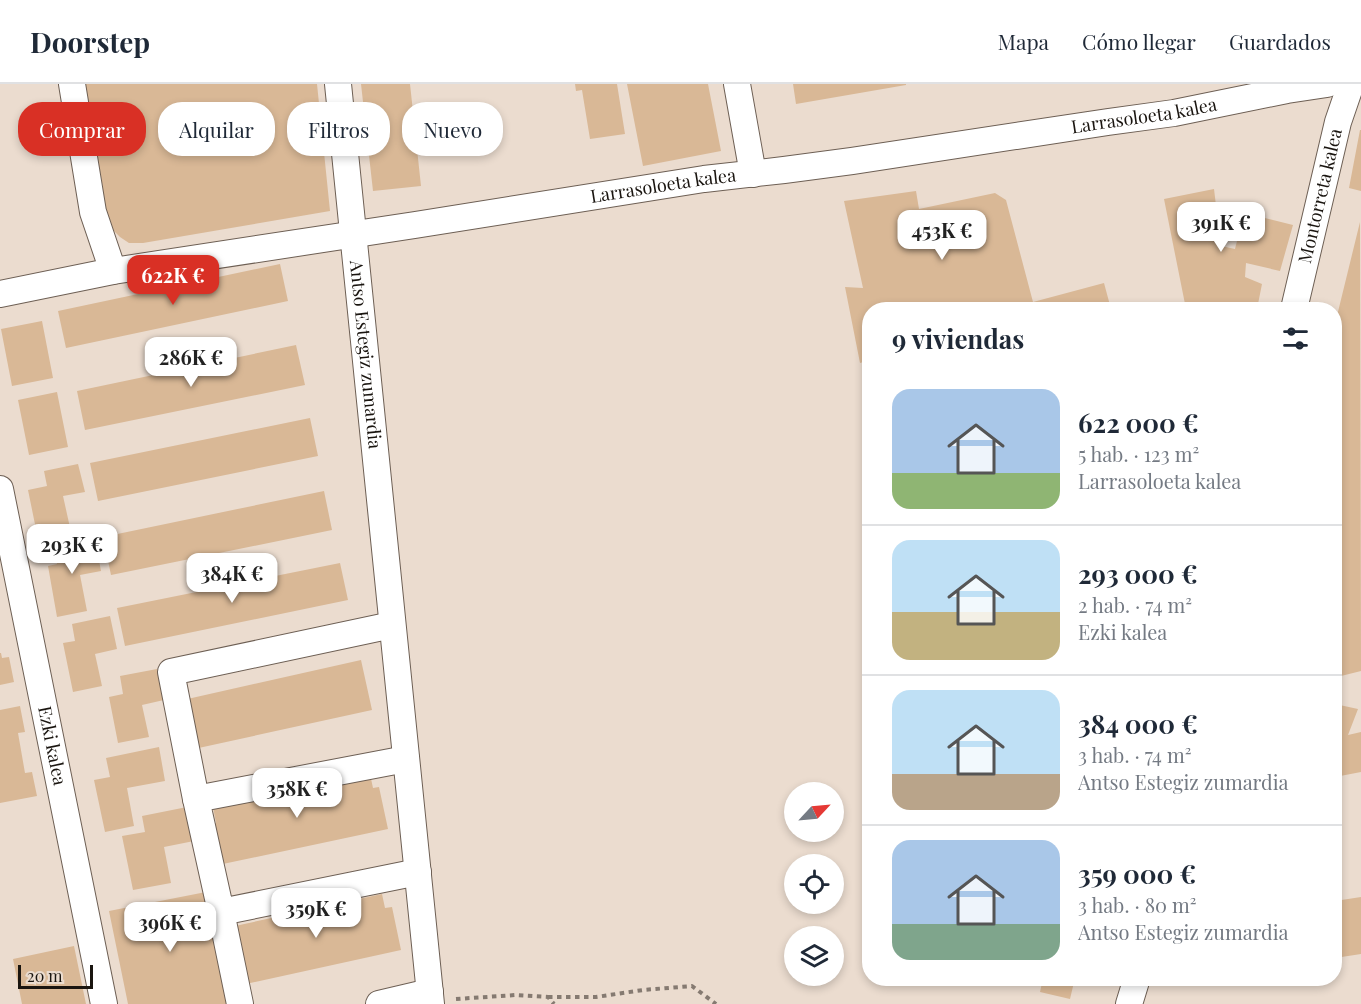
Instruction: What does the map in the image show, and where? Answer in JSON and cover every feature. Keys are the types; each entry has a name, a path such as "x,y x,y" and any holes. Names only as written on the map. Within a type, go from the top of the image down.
{"street":[{"path":"72,84 93,212 113,271"},
{"name":"Antso Estegiz zumardia","path":"338,84 430,999"},
{"path":"736,84 753,174"},
{"name":"Larrasoloeta kalea","path":"0,294 113,271 704,178 852,161 1173,113 1327,84"},
{"name":"Montorreta kalea","path":"1296,302 1338,122 1351,84"},
{"name":"Ezki kalea","path":"0,489 104,1004"},
{"path":"240,1004 171,672 392,625"},
{"path":"196,799 406,759"},
{"path":"221,912 418,872"},
{"path":"1129,1004 1135,986"},
{"path":"379,1004 430,999"}],"path":[{"path":"430,999 516,995 596,997 692,986 716,1004"},
{"path":"548,997 554,1004"}],"building":[{"path":"84,84 317,84 319,102 287,102 287,156 324,156 330,211 143,243 129,243 112,229 97,192 103,188 97,156 146,156 146,102 87,102"},
{"path":"361,84 410,84 412,102 402,102 402,156 418,156 421,186 373,191 369,156 390,156 390,102 363,102"},
{"path":"575,84 617,84 625,134 590,139 582,90 576,91"},
{"path":"627,84 708,84 721,151 643,166"},
{"path":"793,84 906,84 906,85 796,104"},
{"path":"1361,130 1361,191 1349,188"},
{"path":"1214,189 1221,246 1235,249 1244,213 1293,225 1280,271 1246,263 1245,277 1262,284 1258,302 1185,302 1164,199"},
{"path":"916,191 919,209 995,193 1006,200 1033,302 862,302 862,362 860,363 845,287 863,288 844,201"},
{"path":"1360,222 1361,671 1342,676 1342,302"},
{"path":"280,264 288,301 66,348 58,311"},
{"path":"1104,283 1109,302 1033,302"},
{"path":"42,321 53,378 12,386 1,329"},
{"path":"296,345 305,385 85,430 77,391"},
{"path":"57,392 68,447 29,455 18,400"},
{"path":"310,418 318,456 98,501 90,463"},
{"path":"78,464 85,492 63,496 71,532 38,539 28,490 47,486 44,471"},
{"path":"324,491 332,530 111,575 103,537"},
{"path":"95,539 101,571 80,575 87,611 57,617 48,566 57,564 54,547"},
{"path":"340,563 348,600 125,646 117,608"},
{"path":"110,616 117,649 95,654 102,686 73,692 63,643 75,641 72,624"},
{"path":"0,653 2,658 9,657 14,682 0,685"},
{"path":"361,660 372,710 194,749 183,700"},
{"path":"157,669 164,700 142,705 149,737 118,743 109,697 123,694 120,676"},
{"path":"20,706 25,732 18,733 25,773 32,772 37,796 0,803 0,710"},
{"path":"1342,706 1358,709 1348,735 1361,732 1361,772 1342,776"},
{"path":"159,747 165,781 127,788 134,826 105,832 94,780 110,777 106,758"},
{"path":"370,774 373,788 379,787 388,829 218,865 210,825 216,823 213,807"},
{"path":"187,807 194,841 164,847 171,883 133,890 122,836 145,832 142,816"},
{"path":"206,892 229,1004 128,1004 109,911"},
{"path":"382,894 385,908 392,907 401,950 241,985 235,926"},
{"path":"1361,897 1361,954 1342,957 1342,900"},
{"path":"74,946 86,1004 22,1004 13,959"},
{"path":"1041,986 1073,986 1070,999 1040,992"}]}
